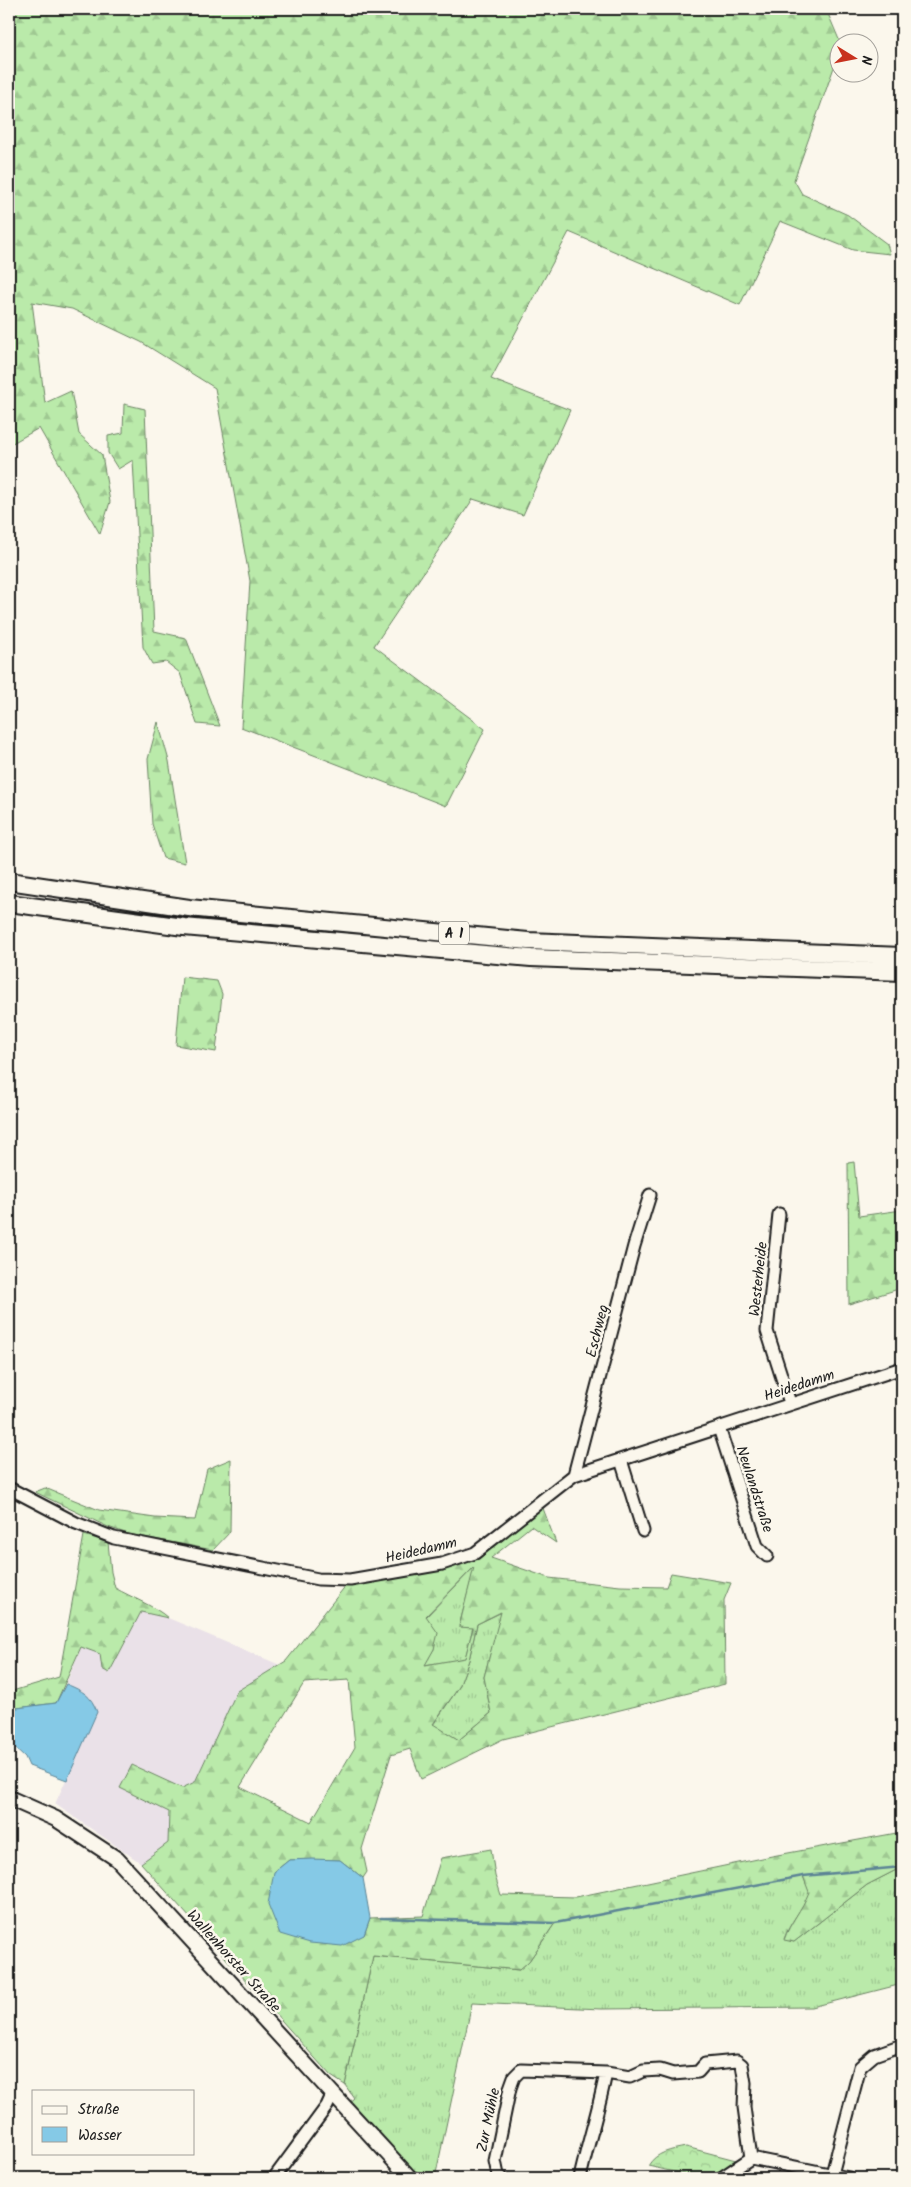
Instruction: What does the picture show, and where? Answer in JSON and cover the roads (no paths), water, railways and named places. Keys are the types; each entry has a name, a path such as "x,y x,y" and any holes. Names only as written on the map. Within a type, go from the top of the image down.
{"highway":[{"name":"A 1","path":"9,881 189,908 528,940 902,956"},
{"name":"A 1","path":"9,903 184,927 531,958 902,972"}],"main road":[{"name":"Wallenhorster Straße","path":"9,1798 56,1819 117,1859 410,2178"}],"street":[{"name":"Eschweg","path":"574,1475 634,1246 650,1195"},
{"name":"Westerheide","path":"779,1214 767,1331 790,1403"},
{"name":"Heidedamm","path":"9,1488 76,1523 114,1538 318,1579 350,1580 442,1564 475,1553 574,1475 902,1368"},
{"name":"Neulandstraße","path":"719,1428 757,1546 767,1556"},
{"path":"621,1460 643,1531"},
{"path":"832,2174 860,2067 874,2055 902,2045"},
{"path":"580,2178 591,2126 598,2115 606,2073 630,2077 643,2071 660,2070 673,2074 698,2072 705,2064 737,2062 742,2065 745,2083 744,2107 751,2158 746,2164 722,2178"},
{"name":"Zur Mühle","path":"501,2178 498,2175 495,2162 510,2088 514,2077 521,2070 606,2073"},
{"path":"274,2178 327,2106 333,2093"},
{"path":"751,2158 849,2178"}],"water":[{"path":"66,1684 86,1694 97,1712 67,1780 29,1766 25,1757 9,1742 9,1709 56,1703"},
{"path":"289,1860 340,1860 363,1878 370,1918 364,1935 342,1946 310,1943 280,1934 268,1904 274,1872"}],"waterway":[{"path":"381,1918 555,1923 803,1876 902,1867"}]}
